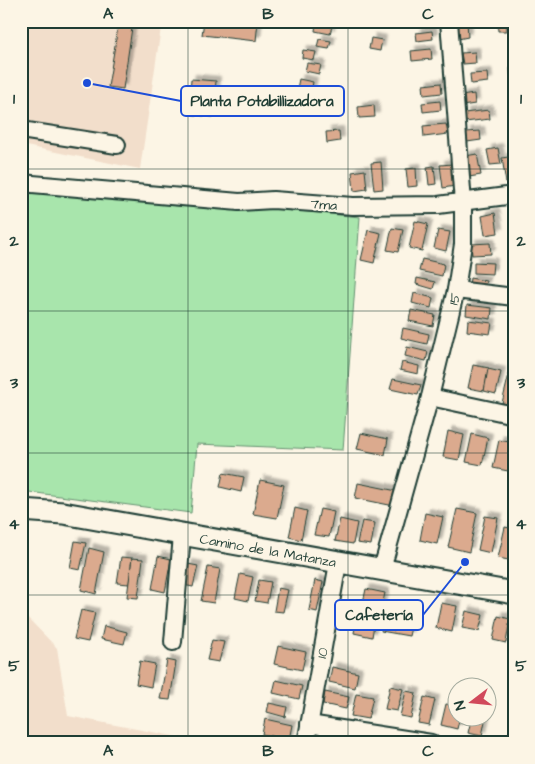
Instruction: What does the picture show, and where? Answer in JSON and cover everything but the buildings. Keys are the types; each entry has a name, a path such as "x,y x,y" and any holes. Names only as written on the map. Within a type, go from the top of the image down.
{"main road":[{"name":"Camino de la Matanza","path":"21,510 63,513 514,593"}],"street":[{"name":"15","path":"382,569 430,398 456,290 463,244 463,203 449,21"},
{"path":"21,130 117,145"},
{"name":"7ma","path":"21,183 239,202 273,200 353,206 438,205 514,195"},
{"path":"456,290 514,297"},
{"path":"430,398 514,415"},
{"path":"173,642 182,535"},
{"name":"10","path":"306,743 338,563"},
{"path":"309,724 382,738 431,743"}],"shaded area":[{"path":"21,21 162,21 140,169 21,145"},
{"path":"21,611 57,648 68,716 189,739 188,743 21,743"}],"green space":[{"path":"21,191 134,195 360,217 343,450 197,444 191,513 21,491"}],"place":[{"name":"Planta Potabillizadora","path":"87,83"},
{"name":"Cafetería","path":"465,562"}]}
